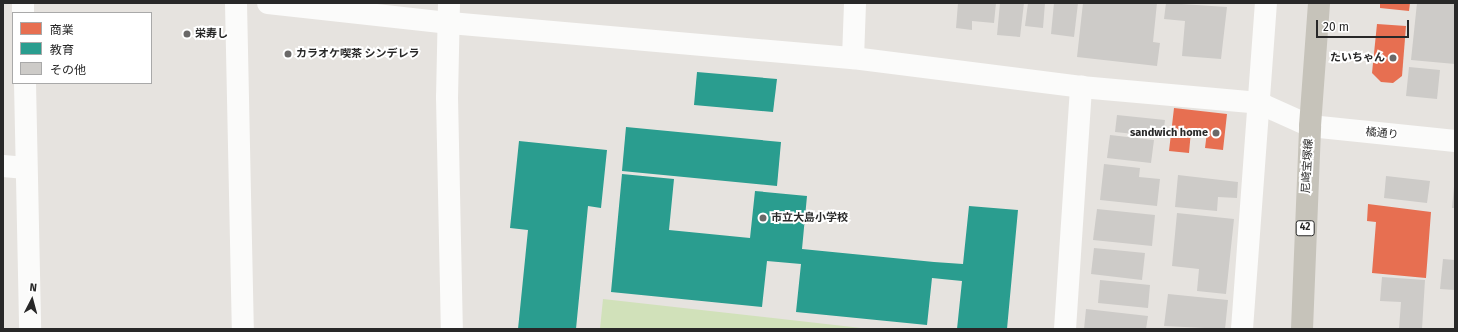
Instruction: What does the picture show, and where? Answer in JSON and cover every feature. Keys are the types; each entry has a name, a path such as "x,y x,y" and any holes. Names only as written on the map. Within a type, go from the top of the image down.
{"main road":[{"name":"尼崎宝塚線","path":"1302,329 1310,126 1319,3"}],"street":[{"path":"236,3 243,329"},
{"name":"橘通り","path":"268,3 449,13 853,58 1081,87 1259,103 1310,126 1455,141"},
{"path":"853,58 855,3"},
{"path":"1242,329 1266,3"},
{"path":"449,13 447,97 452,329"},
{"path":"25,84 30,329"},
{"path":"1065,329 1081,87"},
{"path":"3,166 26,168"}],"green space":[{"path":"603,299 870,329 600,329"}],"building: 商業":[{"path":"1380,3 1410,3 1409,11 1380,8"},
{"path":"1377,24 1406,26 1402,76 1393,83 1381,82 1372,73"},
{"path":"1174,108 1227,114 1223,150 1205,148 1207,132 1191,131 1189,153 1169,151"},
{"path":"1368,204 1431,212 1426,278 1372,273 1376,222 1367,221"}],"building: 教育":[{"path":"697,72 777,79 773,112 694,105"},
{"path":"626,127 781,142 777,186 622,171"},
{"path":"519,141 607,150 601,208 588,206 576,329 518,329 528,230 510,228"},
{"path":"622,174 674,179 669,230 750,238 755,191 807,196 802,249 934,262 963,264 969,206 1018,210 1007,329 957,329 962,281 932,278 927,325 796,312 801,264 767,261 762,307 611,292"}],"building: その他":[{"path":"958,3 996,3 994,23 972,21 972,30 956,28"},
{"path":"1000,3 1024,3 1020,37 997,35"},
{"path":"1028,3 1045,3 1043,28 1025,26"},
{"path":"1054,3 1078,3 1074,37 1051,34"},
{"path":"1083,3 1157,3 1153,42 1160,43 1157,66 1077,57"},
{"path":"1166,3 1227,7 1221,59 1182,56 1185,21 1164,19"},
{"path":"1417,3 1455,3 1455,64 1411,60"},
{"path":"1409,67 1440,70 1437,99 1406,96"},
{"path":"1117,115 1165,120 1163,137 1115,132"},
{"path":"1110,135 1154,140 1151,163 1107,158"},
{"path":"1104,164 1140,168 1139,177 1160,179 1157,206 1100,200"},
{"path":"1178,175 1238,182 1237,198 1218,197 1217,211 1175,207"},
{"path":"1386,176 1430,181 1427,203 1384,198"},
{"path":"1454,187 1455,208 1452,208"},
{"path":"1097,209 1155,215 1152,246 1093,240"},
{"path":"1177,213 1234,219 1226,294 1197,291 1199,269 1172,266"},
{"path":"1094,248 1145,253 1142,280 1091,274"},
{"path":"1443,259 1455,260 1455,290 1440,289"},
{"path":"1382,277 1425,280 1422,329 1399,329 1401,302 1380,301"},
{"path":"1100,280 1150,285 1148,308 1098,303"},
{"path":"1168,294 1228,300 1225,329 1164,326"},
{"path":"1086,309 1148,316 1146,329 1084,329"}],"place":[{"name":"栄寿し","path":"187,34"},
{"name":"カラオケ喫茶 シンデレラ","path":"288,54"},
{"name":"たいちゃん","path":"1393,58"},
{"name":"sandwich home","path":"1216,133"},
{"name":"市立大島小学校","path":"763,218"}]}
